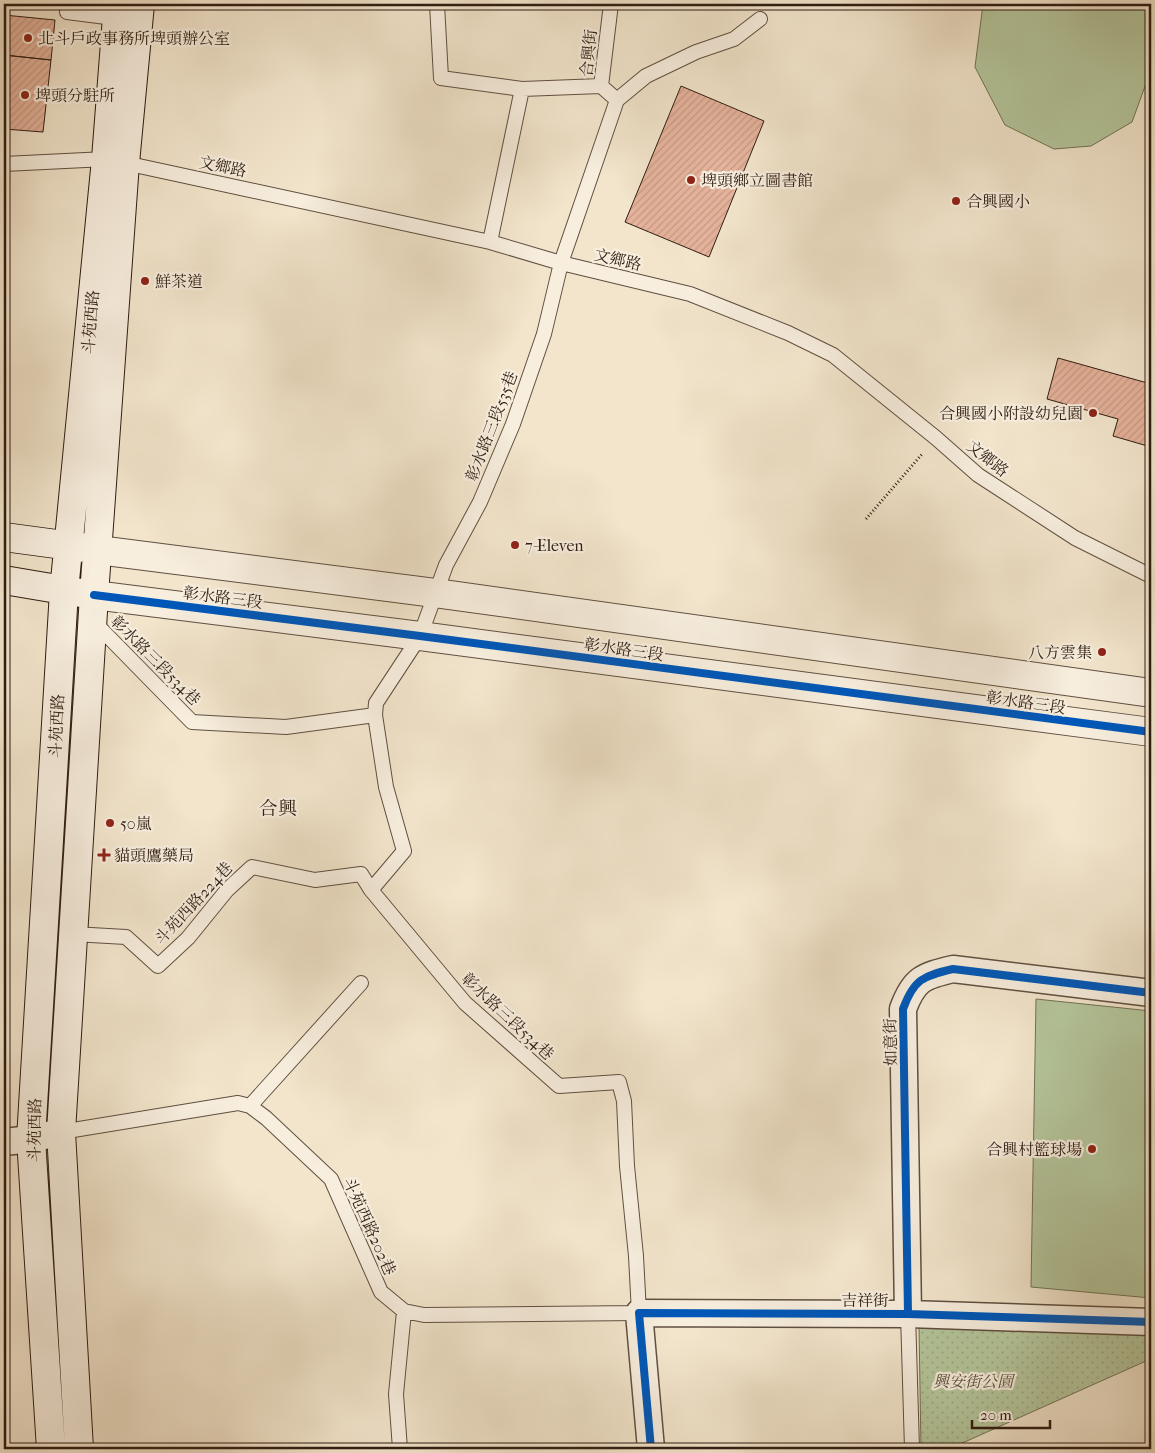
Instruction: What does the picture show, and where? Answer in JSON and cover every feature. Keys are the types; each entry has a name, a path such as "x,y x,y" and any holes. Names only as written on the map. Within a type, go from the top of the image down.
{"main road":[{"name":"斗苑西路","path":"52,1449 31,1139 64,591 115,161 128,12"},
{"name":"斗苑西路","path":"78,1449 61,1132 98,550 115,161"},
{"name":"彰水路三段","path":"4,537 435,593 1151,693"},
{"name":"彰水路三段","path":"4,580 64,591 93,608 420,636 1151,732"}],"street":[{"name":"如意街","path":"908,1314 903,1009 908,994 920,980 934,973 953,969 1151,993"},
{"path":"4,1142 31,1139 61,1132"},
{"path":"639,1314 651,1449"},
{"name":"吉祥街","path":"639,1314 908,1314 1151,1322"}],"lane":[{"path":"66,4 66,12 128,12"},
{"path":"437,4 441,78 522,89 601,86"},
{"name":"合興街","path":"611,4 601,86 617,100"},
{"path":"617,100 646,76 696,52 734,39 760,18"},
{"path":"490,242 522,89"},
{"name":"彰水路三段535巷","path":"435,593 446,565 480,502 513,424 544,334 560,263 617,100"},
{"name":"文鄉路","path":"4,164 115,161 490,242 560,263 690,294 788,333 833,355 936,438 978,475 1076,538 1151,576"},
{"path":"371,890 404,851 386,787 375,715 376,704 420,636 435,593"},
{"name":"彰水路三段534巷","path":"93,608 192,722 286,727 375,715"},
{"name":"斗苑西路224巷","path":"73,934 126,937 158,966 188,938 228,890 252,867 315,880 361,874 371,890"},
{"name":"彰水路三段534巷","path":"371,890 465,1004 559,1086 619,1082 624,1101 627,1166 636,1256 639,1314"},
{"path":"61,1132 238,1103 250,1106 361,983"},
{"name":"斗苑西路202巷","path":"250,1106 266,1118 331,1179 381,1292 404,1311"},
{"path":"400,1449 396,1394 404,1311 424,1315 639,1314"},
{"path":"908,1314 912,1449"}],"path":[{"path":"866,519 936,438"}],"green space":[{"path":"983,4 1151,4 1151,70 1132,122 1091,146 1054,149 1005,125 975,67"},
{"name":"合興村籃球場","path":"1036,999 1151,1011 1151,1298 1031,1287"},
{"name":"興安街公園","path":"919,1327 1147,1331 1146,1361 949,1449 921,1449"}],"building":[{"name":"北斗戶政事務所埤頭辦公室","path":"4,15 55,20 51,60 4,55"},
{"name":"埤頭分駐所","path":"4,55 51,60 43,132 4,129"},
{"name":"埤頭鄉立圖書館","path":"681,86 764,121 709,257 625,222"},
{"path":"1058,358 1151,384 1151,447 1113,436 1118,419 1047,399"}],"cycle path":[{"path":"94,595 1151,732"},
{"path":"908,1314 903,1009 911,991 921,980 953,969 1151,993"},
{"path":"651,1449 639,1313 908,1314 1151,1322"}],"place":[{"name":"北斗戶政事務所埤頭辦公室","path":"28,38"},
{"name":"埤頭分駐所","path":"25,95"},
{"name":"埤頭鄉立圖書館","path":"691,180"},
{"name":"合興國小","path":"956,201"},
{"name":"鮮茶道","path":"145,281"},
{"name":"合興國小附設幼兒園","path":"1093,413"},
{"name":"7-Eleven","path":"515,545"},
{"name":"八方雲集","path":"1102,652"},
{"name":"50嵐","path":"110,823"},
{"name":"貓頭鷹藥局","path":"104,855"},
{"name":"合興村籃球場","path":"1092,1149"}],"district":[{"name":"合興","path":"278,808"}]}
